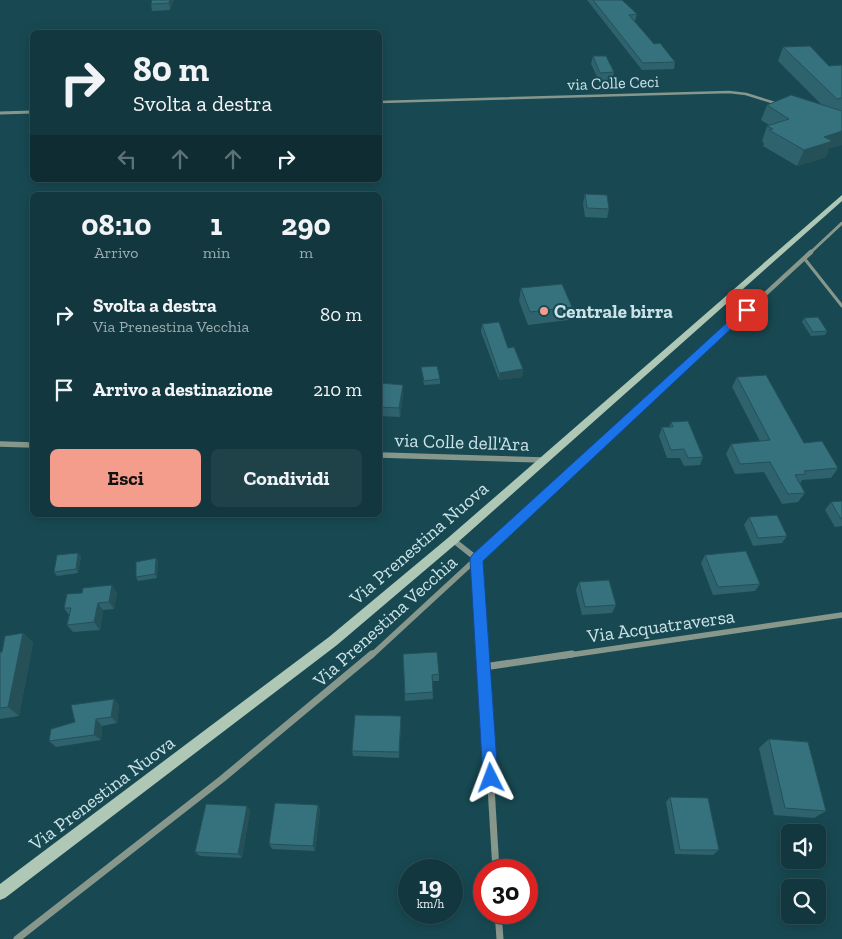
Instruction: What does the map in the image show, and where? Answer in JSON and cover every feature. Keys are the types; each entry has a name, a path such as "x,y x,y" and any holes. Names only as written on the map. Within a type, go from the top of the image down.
{"main road":[{"name":"Via Prenestina Nuova","path":"0,892 259,699 340,635 453,540 842,197"}],"street":[{"name":"via Colle Ceci","path":"382,102 733,92 785,106"},
{"path":"0,113 30,112"},
{"name":"Via Prenestina Vecchia","path":"17,939 222,780 321,699 406,624 842,223"},
{"path":"0,444 30,445"},
{"name":"via Colle dell'Ara","path":"382,455 544,460"},
{"path":"453,540 477,559 495,859"},
{"name":"Via Acquatraversa","path":"484,666 842,615"},
{"path":"499,924 500,939"}],"lane":[{"path":"804,258 842,306"}],"building":[{"path":"152,0 170,0 169,3 151,4"},
{"path":"593,0 622,0 637,14 629,15 654,44 660,43 675,62 643,63"},
{"path":"810,46 829,66 842,65 842,98 837,99 783,47"},
{"path":"593,56 606,56 614,72 600,73"},
{"path":"791,95 842,111 842,131 824,137 833,141 804,150 769,130 773,129 767,126 789,119 767,105"},
{"path":"585,194 607,195 609,209 587,208"},
{"path":"562,284 572,307 530,312 521,288"},
{"path":"818,317 827,331 813,332 804,318"},
{"path":"499,322 508,348 514,347 523,369 499,373 482,324"},
{"path":"437,366 440,379 424,381 421,367"},
{"path":"766,375 804,443 822,441 838,468 804,471 806,474 795,475 805,493 788,494 770,462 740,464 731,444 770,440 737,377"},
{"path":"382,383 403,385 399,408 382,407"},
{"path":"688,421 703,457 688,458 684,449 671,450 662,427 673,427 671,422"},
{"path":"842,501 842,519 841,519 831,502"},
{"path":"777,515 787,536 758,538 749,517"},
{"path":"746,551 760,584 718,587 705,555"},
{"path":"78,553 76,569 54,572 57,555"},
{"path":"156,558 155,574 136,577 136,562"},
{"path":"609,580 616,605 585,607 579,582"},
{"path":"112,585 109,602 98,603 94,622 67,625 71,608 64,608 67,594 82,593 83,588"},
{"path":"23,633 8,707 0,708 0,652 2,652 5,636"},
{"path":"437,652 439,674 432,675 433,692 405,694 403,654"},
{"path":"114,699 111,717 96,719 94,735 49,741 51,729 75,722 71,705"},
{"path":"355,715 401,716 399,752 352,751"},
{"path":"769,739 808,742 826,811 785,808"},
{"path":"670,797 708,798 719,850 680,850"},
{"path":"275,803 318,805 313,846 269,844"},
{"path":"206,804 247,806 238,854 195,852"}],"place":[{"name":"Centrale birra","path":"544,311"}],"route":[{"path":"491,778 477,559 747,310"}]}
